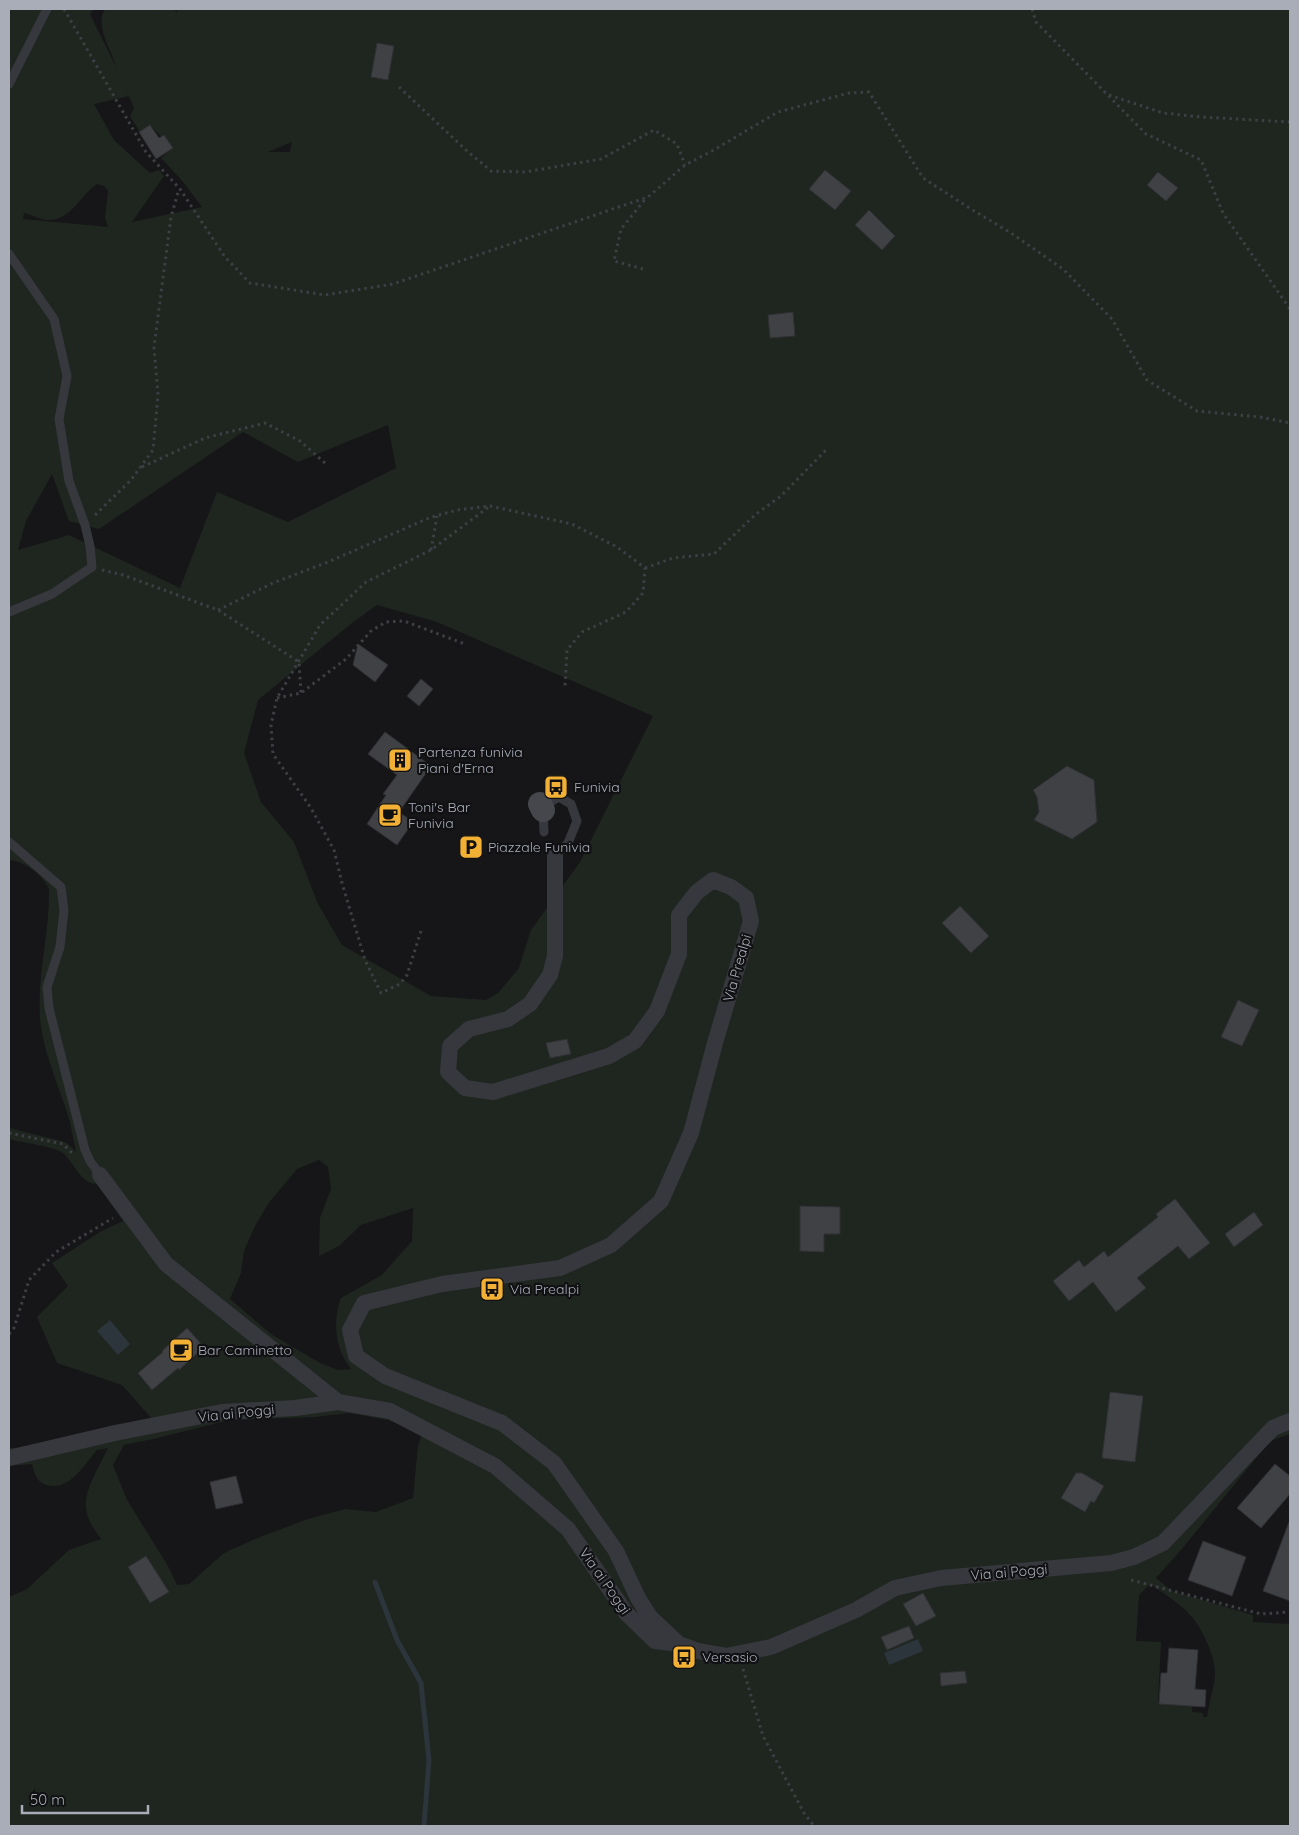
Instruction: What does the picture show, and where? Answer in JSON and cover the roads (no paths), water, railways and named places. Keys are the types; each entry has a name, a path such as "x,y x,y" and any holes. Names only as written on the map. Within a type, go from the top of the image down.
{"street":[{"name":"Via Prealpi","path":"555,856 555,956 550,975 530,1004 508,1019 469,1029 450,1046 448,1072 465,1088 493,1092 609,1056 635,1041 657,1011 679,954 679,915 697,892 713,880 731,887 746,898 751,921 715,1042 691,1133 661,1201 611,1245 560,1268 442,1284 364,1303 350,1330 356,1356 385,1376 502,1423 554,1463 616,1551 638,1598 650,1617 679,1644"},
{"path":"100,1175 166,1264 338,1402"},
{"name":"Via ai Poggi","path":"9,1458 115,1433 222,1412 295,1408 338,1402 390,1411 494,1466 568,1529 626,1613 655,1642 679,1644 698,1651 726,1656 771,1646 856,1610 895,1588 941,1578 1111,1564 1134,1557 1163,1543 1273,1428 1290,1421"}],"lane":[{"path":"9,84 46,9"},
{"path":"9,254 54,319 67,376 59,420 69,482 85,525 92,567 52,594 9,612"},
{"path":"542,815 549,803 559,797 571,804 576,821 568,843 555,856"},
{"path":"9,842 61,887 64,910 60,947 47,987 49,1008 85,1150 100,1175"}],"waterway":[{"path":"375,1582 397,1640 421,1683 429,1760 424,1826"}],"place":[{"name":"Partenza funivia Piani d'Erna","path":"400,760"},
{"name":"Funivia","path":"556,787"},
{"name":"Toni's Bar Funivia","path":"390,815"},
{"name":"Piazzale Funivia","path":"471,847"},
{"name":"Via Prealpi","path":"492,1289"},
{"name":"Bar Caminetto","path":"181,1350"},
{"name":"Versasio","path":"684,1657"}]}
